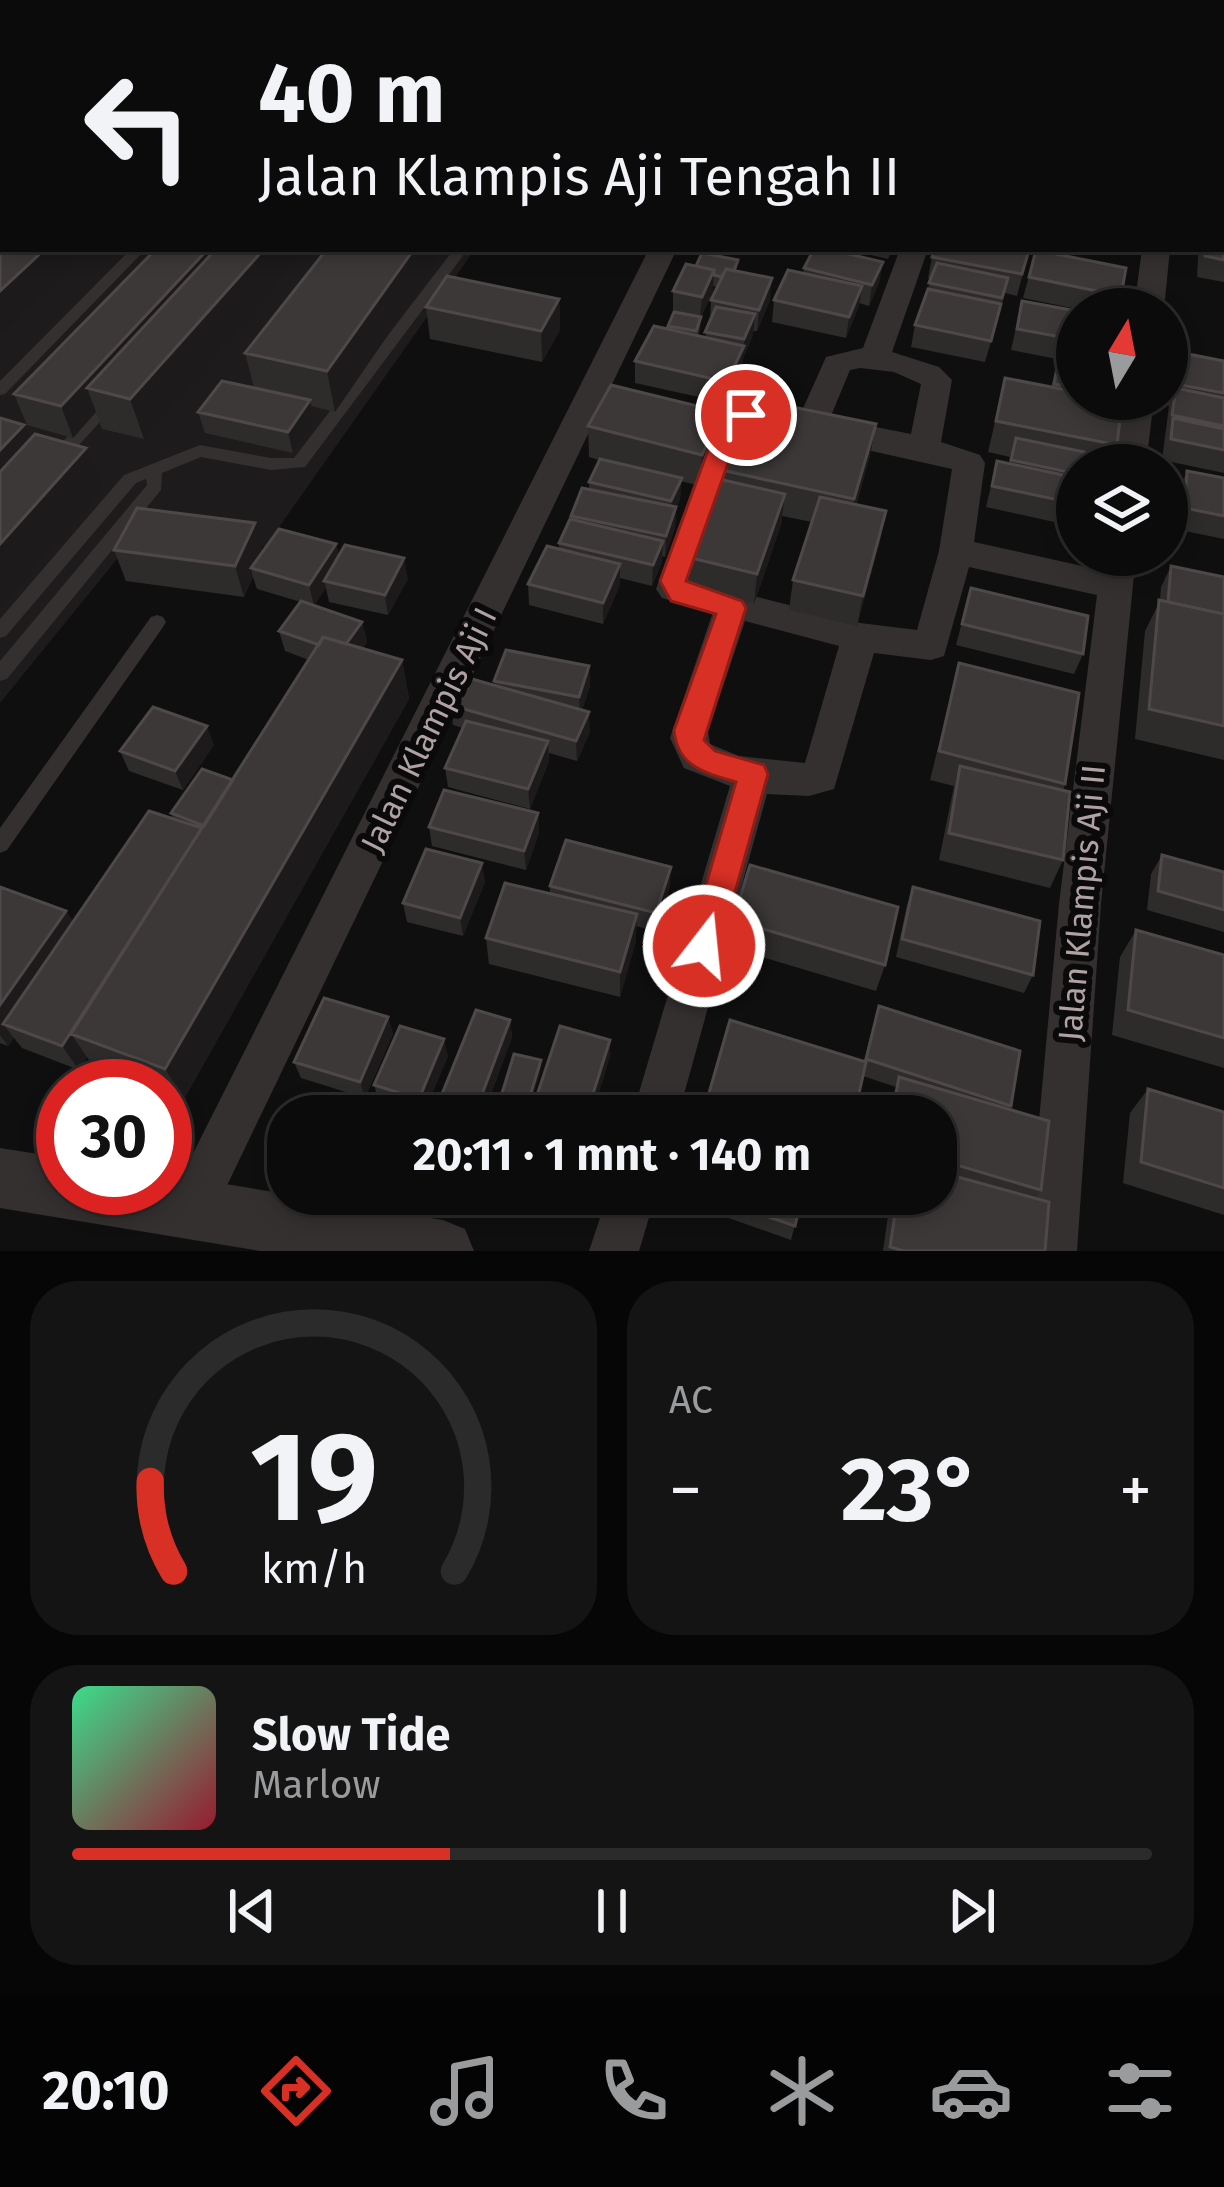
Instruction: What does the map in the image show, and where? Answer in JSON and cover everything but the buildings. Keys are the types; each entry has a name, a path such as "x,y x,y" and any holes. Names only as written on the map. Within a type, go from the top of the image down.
{"street":[{"name":"Jalan Klampis Aji I","path":"192,1206 573,464 662,252"},
{"path":"874,360 913,252"},
{"path":"1151,288 1156,252"},
{"path":"812,424 837,364 846,358 922,370 937,380 924,448"},
{"path":"760,415 924,448 968,463 956,551 931,646 860,637 732,608 674,589 730,423 737,418 760,415"},
{"path":"664,485 705,494"},
{"path":"956,551 1056,563"},
{"name":"Jalan Klampis Aji II","path":"1052,1251 1080,904 1116,576"},
{"path":"732,608 689,730 690,744 705,760 753,774 793,780 820,777 860,637"},
{"path":"661,1095 753,774"},
{"path":"0,1178 36,1184"},
{"path":"192,1208 443,1251"},
{"path":"614,1251 625,1215"}],"lane":[{"path":"0,390 136,252"},
{"path":"0,631 130,479 200,451 272,464 299,463 453,252"},
{"path":"41,476 129,380"},
{"path":"0,674 155,486 154,473"},
{"path":"0,844 157,622"}],"shaded area":[{"path":"14,252 473,252 265,547 144,526 0,703 0,265"}],"route":[{"path":"704,946 753,774 696,756 690,744 689,730 732,608 680,594 673,581 730,423 746,415"}]}
